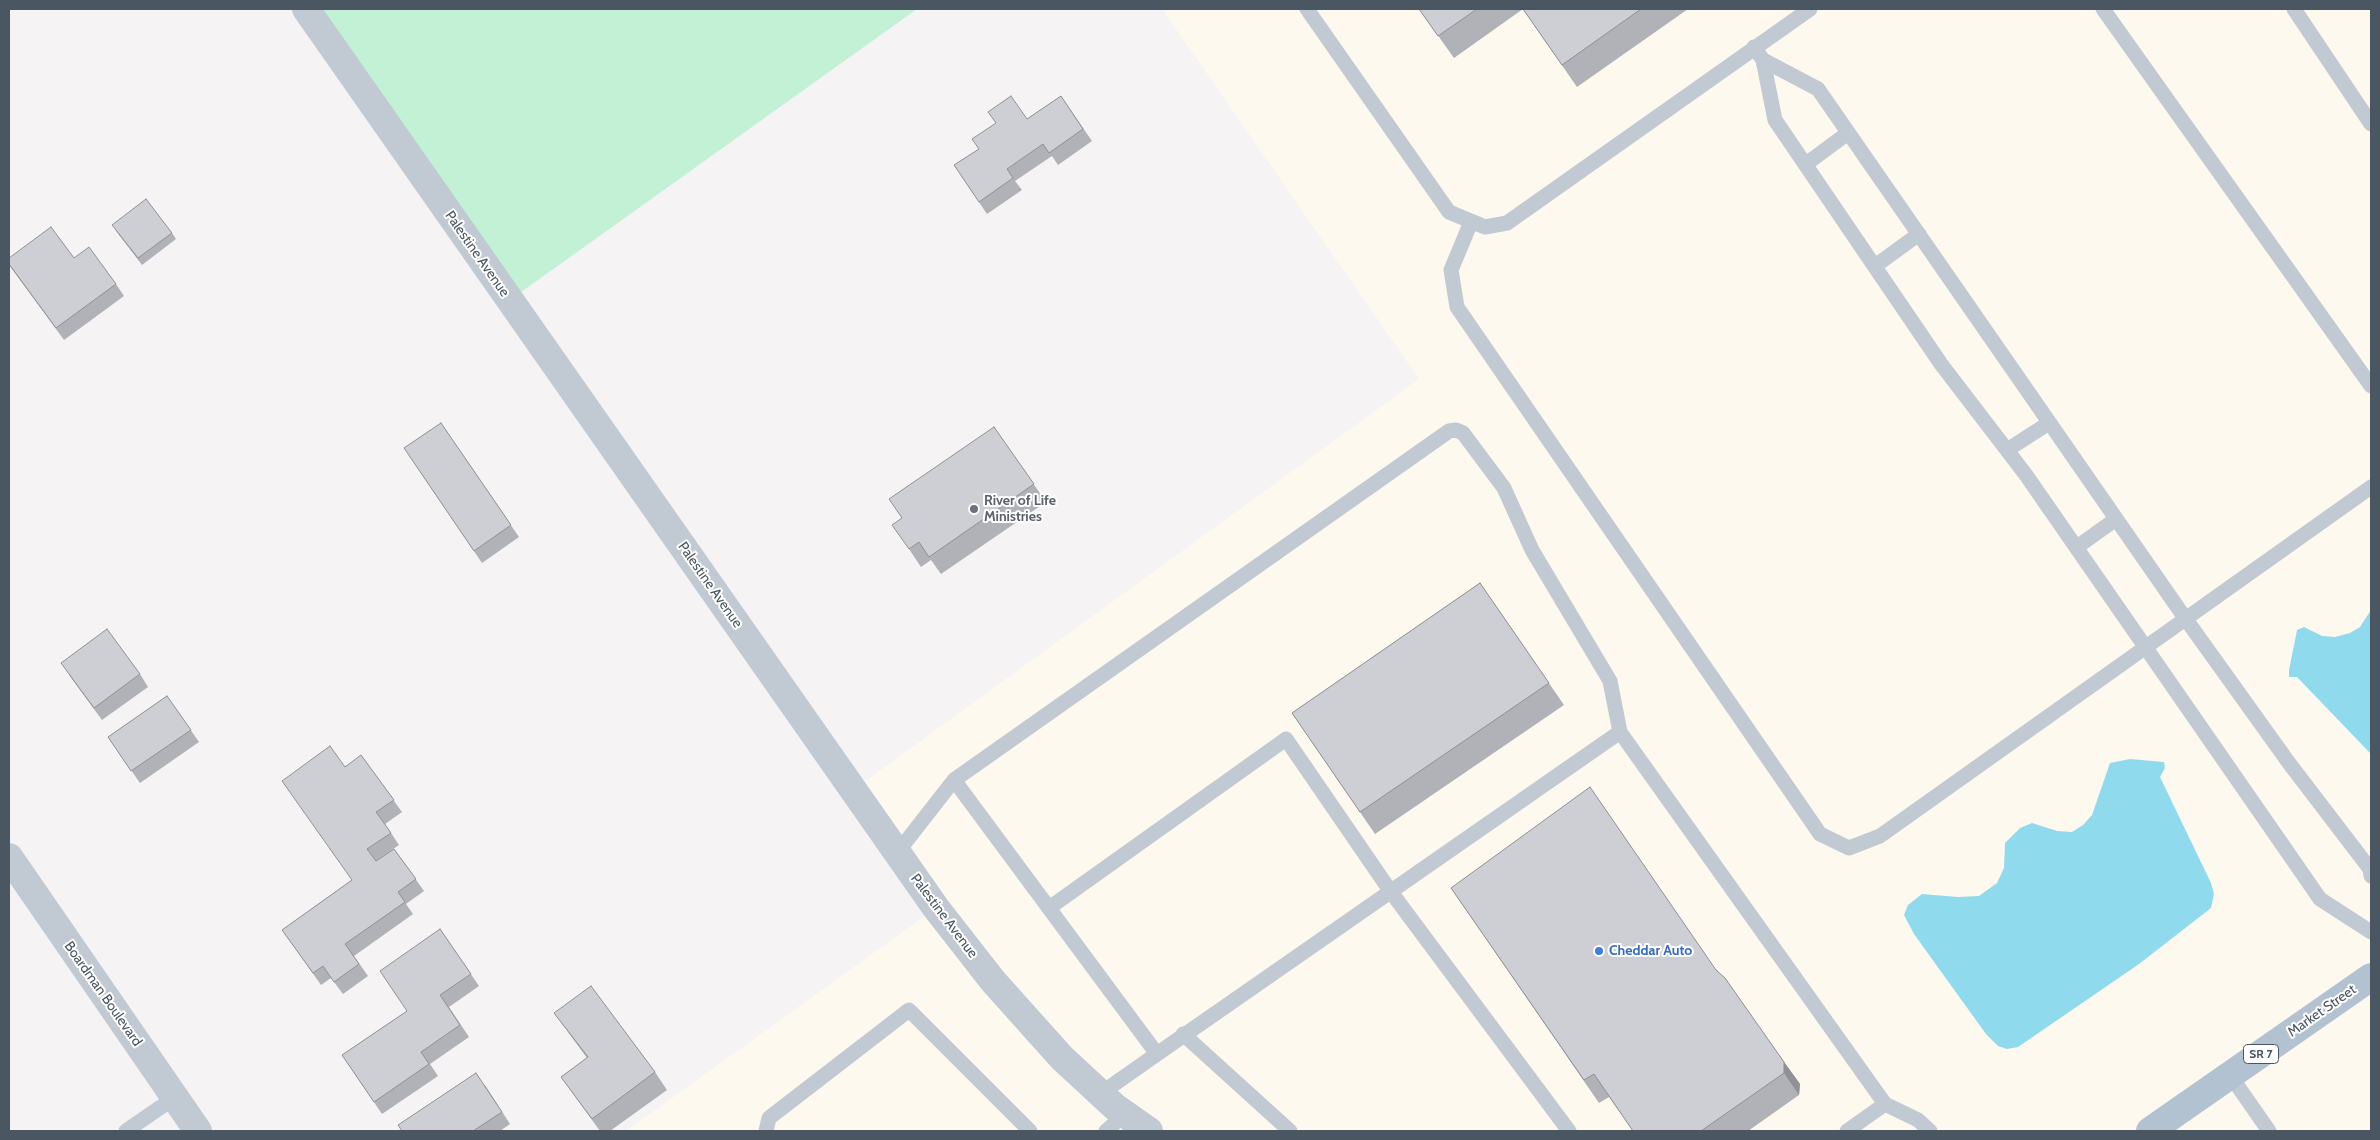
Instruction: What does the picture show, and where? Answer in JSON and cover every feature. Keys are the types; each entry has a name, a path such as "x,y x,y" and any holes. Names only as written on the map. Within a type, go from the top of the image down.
{"main road":[{"name":"Market Street","path":"2150,1131 2371,976"}],"street":[{"name":"Palestine Avenue","path":"306,9 936,908 992,981 1062,1058 1100,1094 1115,1123 1149,1131"},
{"name":"Boardman Boulevard","path":"9,857 198,1131"}],"lane":[{"path":"1307,9 1449,212 1485,227 1507,223 1810,9"},
{"path":"2103,9 2371,386"},
{"path":"2294,9 2371,124"},
{"path":"1754,48 1763,60 1818,89 2185,618 2289,763 2370,869 2371,876"},
{"path":"1763,60 1775,120 1941,364 2007,450 2077,547 2320,898 2371,932"},
{"path":"1806,164 1848,132"},
{"path":"1471,222 1451,270 1457,307 1820,834 1850,848 1880,836 2371,487"},
{"path":"1875,266 1919,234"},
{"path":"2007,450 2049,423"},
{"path":"897,853 954,780 1449,431 1456,430 1463,433 1504,488 1532,550 1610,681 1620,732 1885,1104 1918,1120 1930,1131"},
{"path":"2077,547 2116,519"},
{"path":"1100,1094 1183,1034 1620,732"},
{"path":"1049,908 1286,739 1391,892 1569,1131"},
{"path":"954,780 1157,1054"},
{"path":"766,1131 769,1118 909,1010 1030,1131"},
{"path":"1183,1034 1290,1131"},
{"path":"2230,1076 2269,1131"},
{"path":"126,1131 174,1098"},
{"path":"1848,1131 1885,1104"}],"shaded area":[{"path":"1162,9 2371,9 2371,1131 626,1131 936,908 853,790 1419,379"}],"green space":[{"path":"306,9 917,9 510,300"}],"water":[{"path":"2371,610 2371,754 2297,677 2289,677 2289,670 2297,630 2304,627 2322,636 2335,637 2350,633 2360,627"},
{"path":"2130,759 2164,762 2165,768 2160,777 2211,883 2214,894 2211,908 2139,964 2018,1047 2007,1049 1998,1046 1986,1034 1914,934 1904,915 1908,905 1922,894 1958,897 1979,896 1997,883 2004,868 2005,843 2020,828 2032,823 2057,831 2072,832 2083,825 2092,815 2110,763"}],"building":[{"path":"1419,9 1477,9 1438,36"},
{"path":"1523,9 1641,9 1562,65"},
{"path":"1011,96 1027,119 1061,96 1083,129 1049,153 1043,144 1007,169 1013,178 979,202 954,165 979,149 972,139 996,123 988,112"},
{"path":"146,199 172,233 138,258 112,225"},
{"path":"51,227 74,258 89,247 116,284 56,328 9,264 9,258"},
{"path":"441,423 511,525 474,551 404,448"},
{"name":"River of Life Ministries","path":"994,427 1034,484 929,557 919,542 909,549 892,525 902,518 889,499"},
{"path":"1480,583 1549,683 1360,812 1292,713"},
{"path":"107,629 140,674 94,708 61,663"},
{"path":"167,696 191,730 131,771 108,737"},
{"path":"330,746 345,767 361,755 394,800 376,812 391,833 367,849 376,861 394,849 416,879 398,892 405,902 345,944 359,964 334,982 323,966 313,973 282,930 352,880 282,781"},
{"name":"Cheddar Auto","path":"1590,787 1716,970 1725,978 1784,1062 1784,1073 1701,1131 1633,1131 1594,1074 1584,1080 1451,888"},
{"path":"440,929 471,974 440,995 460,1025 421,1052 429,1064 374,1102 342,1055 407,1011 380,971"},
{"path":"591,986 655,1072 592,1119 561,1077 588,1057 554,1013"},
{"path":"476,1073 502,1112 473,1131 402,1131 398,1125"}],"place":[{"name":"River of Life Ministries","path":"974,509"},
{"name":"Cheddar Auto","path":"1599,951"}]}
